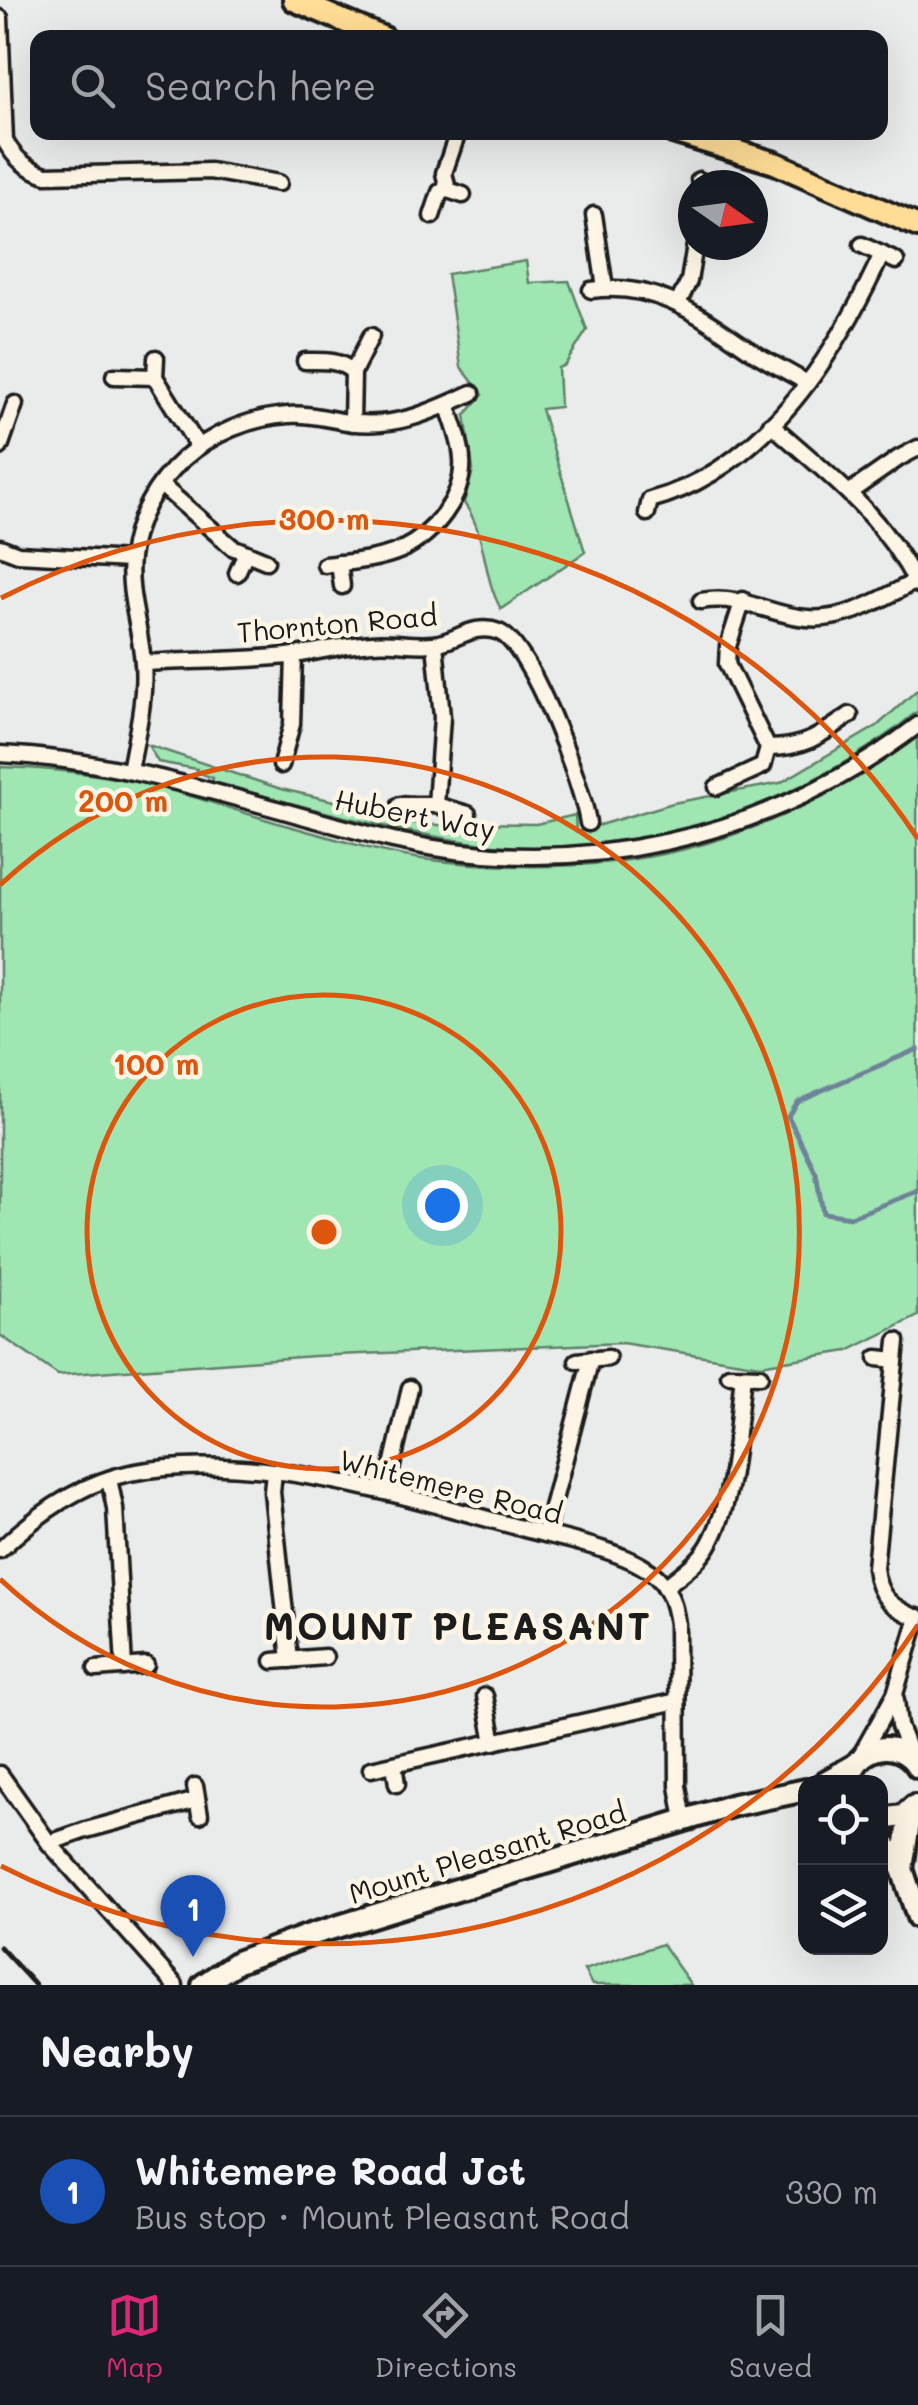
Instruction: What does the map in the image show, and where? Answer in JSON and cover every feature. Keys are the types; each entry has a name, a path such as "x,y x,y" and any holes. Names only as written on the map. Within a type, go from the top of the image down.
{"main road":[{"path":"294,0 365,30"},
{"path":"698,140 775,164 918,226"}],"street":[{"path":"0,18 6,141 22,164 46,175 210,171 279,183"},
{"path":"448,190 444,174 455,140"},
{"path":"432,216 440,192 448,190 463,195"},
{"path":"594,216 598,289 652,293 678,303 806,383"},
{"path":"647,513 650,500 674,494 736,458 806,383 889,258 862,245"},
{"path":"678,303 689,282 693,260"},
{"path":"352,423 353,372 371,336"},
{"path":"156,358 155,377 198,445"},
{"path":"305,361 330,360 353,372"},
{"path":"114,376 155,377"},
{"path":"130,771 143,663 132,602 130,560 141,518 181,459 198,445 239,424 271,417 314,415 352,423 400,422 448,406 472,393"},
{"path":"0,446 15,404"},
{"path":"342,586 332,564 399,551 434,526 449,508 459,486 463,463 448,406"},
{"path":"701,600 731,598 804,618 822,619 850,613 917,583 900,550 850,492 771,424"},
{"path":"850,492 918,448"},
{"path":"161,485 232,547 266,561"},
{"path":"0,546 18,554 130,560"},
{"path":"237,574 245,554"},
{"path":"717,787 762,766 768,748 727,664 728,646 742,600"},
{"name":"Thornton Road","path":"143,663 294,655 374,643 435,644 478,629 498,632 512,642 525,661 570,755 588,822"},
{"path":"435,644 442,717 436,806"},
{"path":"281,766 292,724 294,655"},
{"path":"768,748 791,748 806,742 850,715"},
{"name":"Hubert Way","path":"0,754 130,771 395,840 508,857 560,857 657,844 737,824 832,781 918,726"},
{"path":"400,805 436,806 468,814"},
{"path":"854,1769 895,1694 918,1617 888,1603 878,1588 875,1568 897,1340"},
{"path":"545,1534 584,1360 608,1358"},
{"path":"877,1358 895,1360"},
{"path":"684,1820 678,1786 677,1624 674,1602 666,1587 710,1544 720,1516 735,1442 736,1375 760,1376"},
{"path":"386,1492 411,1388"},
{"name":"Whitemere Road","path":"0,1550 61,1502 109,1479 150,1470 274,1472 386,1492 545,1534 641,1565 666,1587"},
{"path":"274,1472 272,1492 290,1660"},
{"path":"109,1479 116,1520 124,1666"},
{"path":"273,1661 325,1657"},
{"path":"96,1669 146,1665"},
{"path":"895,1694 899,1726 916,1762"},
{"path":"485,1696 494,1742"},
{"path":"371,1770 677,1702"},
{"path":"854,1769 876,1748 900,1750 916,1762"},
{"path":"394,1765 397,1784"},
{"path":"0,1774 49,1844 175,1985"},
{"name":"Mount Pleasant Road","path":"203,1985 236,1962 310,1935 684,1820 798,1794"},
{"path":"49,1844 86,1830 197,1801"},
{"path":"888,1819 915,1805"},
{"path":"902,1870 915,1805"},
{"path":"888,1850 902,1870 918,1916"}],"green space":[{"path":"526,261 529,283 569,281 587,330 565,365 558,368 560,407 541,409 585,552 501,609 490,583 477,528 464,503 473,470 465,415 483,395 461,367 447,274"},
{"path":"918,689 918,711 827,772 722,818 667,834 611,844 501,846 392,828 212,782 213,778 197,769 158,762 148,745 281,789 392,814 414,823 463,827 473,823 536,824 575,815 576,832 673,803 780,783 877,726"},
{"path":"917,737 918,1316 848,1351 760,1365 622,1343 314,1356 58,1375 0,1335 0,767 76,772 143,783 343,841 422,859 558,866 621,861 682,850 742,832 800,808"},
{"path":"662,1944 691,1985 592,1985 584,1970"}],"waterway":[{"path":"918,1049 797,1101 788,1116 816,1173 823,1213 851,1217 918,1191"}],"railway":[{"path":"0,1947 35,1985"}],"place":[{"name":"Whitemere Road Jct","path":"193,1957"}],"district":[{"name":"MOUNT PLEASANT","path":"458,1625"}]}
